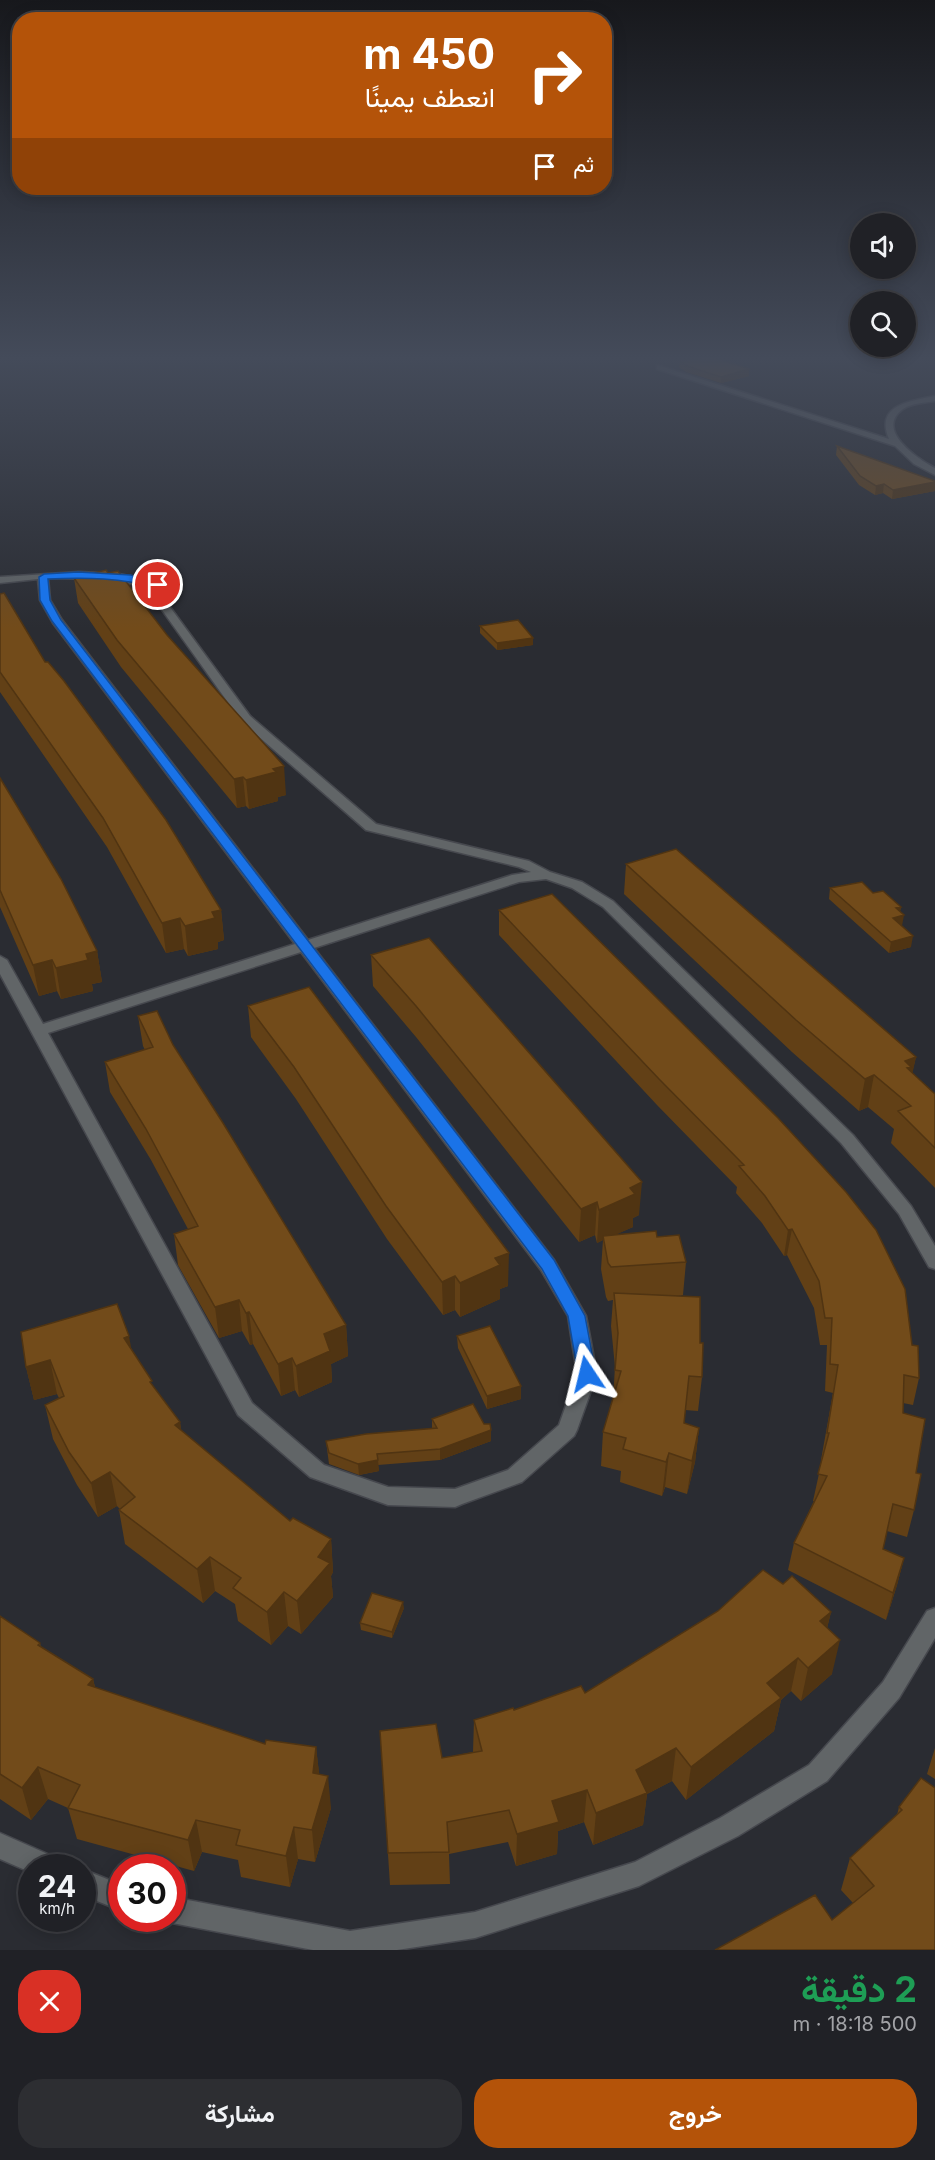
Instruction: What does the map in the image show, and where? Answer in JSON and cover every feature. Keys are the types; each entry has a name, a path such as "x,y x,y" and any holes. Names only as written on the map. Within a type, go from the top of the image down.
{"street":[{"path":"898,446 912,460 935,472"},
{"path":"0,580 78,575 131,578 158,585 162,603 246,718 371,827 524,864 577,885 608,904 847,1139 905,1210 935,1262"},
{"path":"0,960 245,1409 317,1471 388,1496 455,1498 515,1476 567,1430 587,1374 577,1316 548,1265 57,621 45,600 44,577"},
{"path":"39,1031 517,878 547,874"},
{"path":"186,1913 350,1944 475,1925 639,1873 729,1827 818,1773 891,1690 935,1618"},
{"path":"0,1846 18,1854"}],"building":[{"path":"837,446 935,482 893,490 884,484 876,486 860,476"},
{"path":"106,570 108,573 118,571 167,635 284,766 273,769 276,772 246,780 243,777 234,779 117,640 74,578"},
{"path":"4,593 45,662 48,662 64,681 166,820 221,910 212,912 215,918 185,926 180,918 162,923 103,818 0,672 0,594"},
{"path":"518,620 533,638 497,643 480,626"},
{"path":"0,778 61,879 97,951 86,954 88,960 56,968 52,960 33,965 0,890"},
{"path":"676,849 916,1057 905,1061 911,1067 907,1068 935,1094 935,1148 898,1111 911,1106 874,1075 865,1079 796,1020 626,864"},
{"path":"862,882 873,893 883,891 901,907 896,908 904,915 893,918 913,936 891,942 830,888"},
{"path":"552,894 778,1118 846,1192 876,1230 905,1289 912,1345 918,1346 919,1378 904,1375 903,1413 925,1419 916,1473 921,1474 914,1510 893,1504 883,1549 904,1558 893,1593 794,1543 827,1476 818,1474 829,1433 827,1433 838,1365 830,1364 832,1318 825,1318 819,1281 792,1229 788,1230 765,1196 739,1166 744,1165 499,910"},
{"path":"429,938 642,1182 630,1188 635,1194 599,1210 597,1202 581,1209 416,1006 371,955"},
{"path":"309,987 509,1253 495,1258 500,1265 460,1283 455,1276 442,1282 386,1206 294,1067 248,1006"},
{"path":"157,1011 173,1045 346,1325 324,1334 330,1351 296,1366 292,1358 278,1364 249,1312 246,1313 239,1300 215,1307 174,1234 198,1226 146,1129 105,1062 153,1047 138,1016"},
{"path":"656,1231 657,1237 679,1235 686,1262 611,1267 608,1263 603,1236"},
{"path":"614,1293 700,1297 700,1343 703,1343 702,1377 689,1376 684,1423 699,1428 692,1461 669,1453 666,1462 623,1449 626,1438 603,1432 621,1371 615,1370 618,1333"},
{"path":"117,1304 129,1336 124,1338 152,1381 150,1382 180,1422 175,1425 290,1521 293,1518 331,1539 318,1557 330,1563 297,1601 284,1592 267,1612 233,1588 241,1578 210,1557 197,1569 119,1510 135,1497 110,1472 91,1483 69,1452 45,1405 64,1396 50,1360 26,1367 21,1332"},
{"path":"490,1326 521,1386 487,1396 457,1336"},
{"path":"473,1404 484,1424 490,1424 491,1430 440,1449 377,1454 378,1460 358,1464 329,1453 326,1441 366,1434 437,1428 432,1419"},
{"path":"763,1570 783,1584 792,1576 831,1612 820,1621 840,1640 808,1668 798,1658 767,1683 781,1698 691,1767 676,1748 636,1770 647,1793 596,1813 587,1790 552,1801 559,1822 517,1834 509,1810 447,1822 449,1852 388,1853 380,1731 436,1724 442,1758 482,1751 474,1720 513,1708 514,1710 581,1686 585,1693 718,1611"},
{"path":"372,1593 403,1602 392,1632 360,1623"},
{"path":"0,1616 40,1643 38,1645 93,1679 88,1685 265,1744 266,1740 316,1747 313,1773 328,1776 312,1830 294,1827 286,1856 236,1845 240,1830 196,1820 188,1840 68,1808 80,1785 38,1767 22,1788 0,1774"},
{"path":"921,1778 935,1788 935,1950 715,1950 815,1895 832,1920 874,1886 850,1858 902,1810 899,1807"}],"route":[{"path":"158,585 131,578 78,575 44,577 45,600 57,621 548,1265 577,1316 587,1374"}]}
